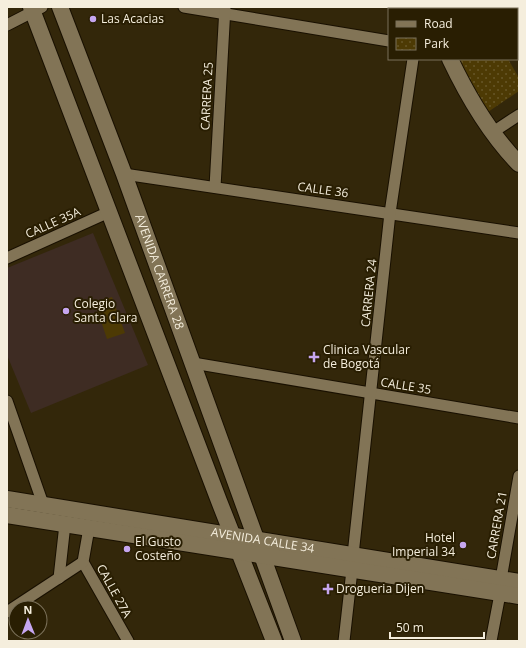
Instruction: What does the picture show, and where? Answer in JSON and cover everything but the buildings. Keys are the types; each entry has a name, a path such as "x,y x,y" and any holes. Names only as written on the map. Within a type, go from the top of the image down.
{"main road":[{"name":"AVENIDA CARRERA 28","path":"60,7 124,174 193,363 260,555 293,641"},
{"path":"35,9 109,212 274,641"},
{"path":"451,60 472,102 493,132 519,164"},
{"name":"AVENIDA CALLE 34","path":"7,499 255,538 352,562 500,586 519,596"},
{"name":"AVENIDA CALLE 34","path":"7,515 260,555 352,562"},
{"name":"AVENIDA CALLE 34","path":"500,586 519,582"}],"street":[{"path":"184,7 225,10 388,41"},
{"path":"7,25 35,9"},
{"name":"CARRERA 25","path":"215,187 225,10"},
{"name":"CARRERA 24","path":"344,641 390,213 413,60"},
{"path":"493,132 519,115"},
{"name":"CALLE 36","path":"124,174 519,233"},
{"name":"CALLE 35A","path":"7,258 109,212"},
{"name":"CALLE 35","path":"193,363 519,418"},
{"path":"7,402 43,504"},
{"name":"CARRERA 21","path":"491,641 519,476"},
{"path":"59,578 65,524"},
{"name":"CALLE 27A","path":"89,528 83,562 128,641"},
{"path":"7,612 83,562"}],"shaded area":[{"name":"Colegio Santa Clara","path":"93,233 148,365 31,413 7,355 7,268"}],"green space":[{"path":"457,60 509,60 519,78 519,91 485,114"},
{"path":"112,297 125,333 107,339 95,303"}],"place":[{"name":"Las Acacias","path":"93,19"},
{"name":"Colegio Santa Clara","path":"66,311"},
{"name":"Clinica Vascular de Bogotá","path":"314,357"},
{"name":"Hotel Imperial 34","path":"463,545"},
{"name":"El Gusto Costeño","path":"127,549"},
{"name":"Drogueria Dijen","path":"328,589"}]}
